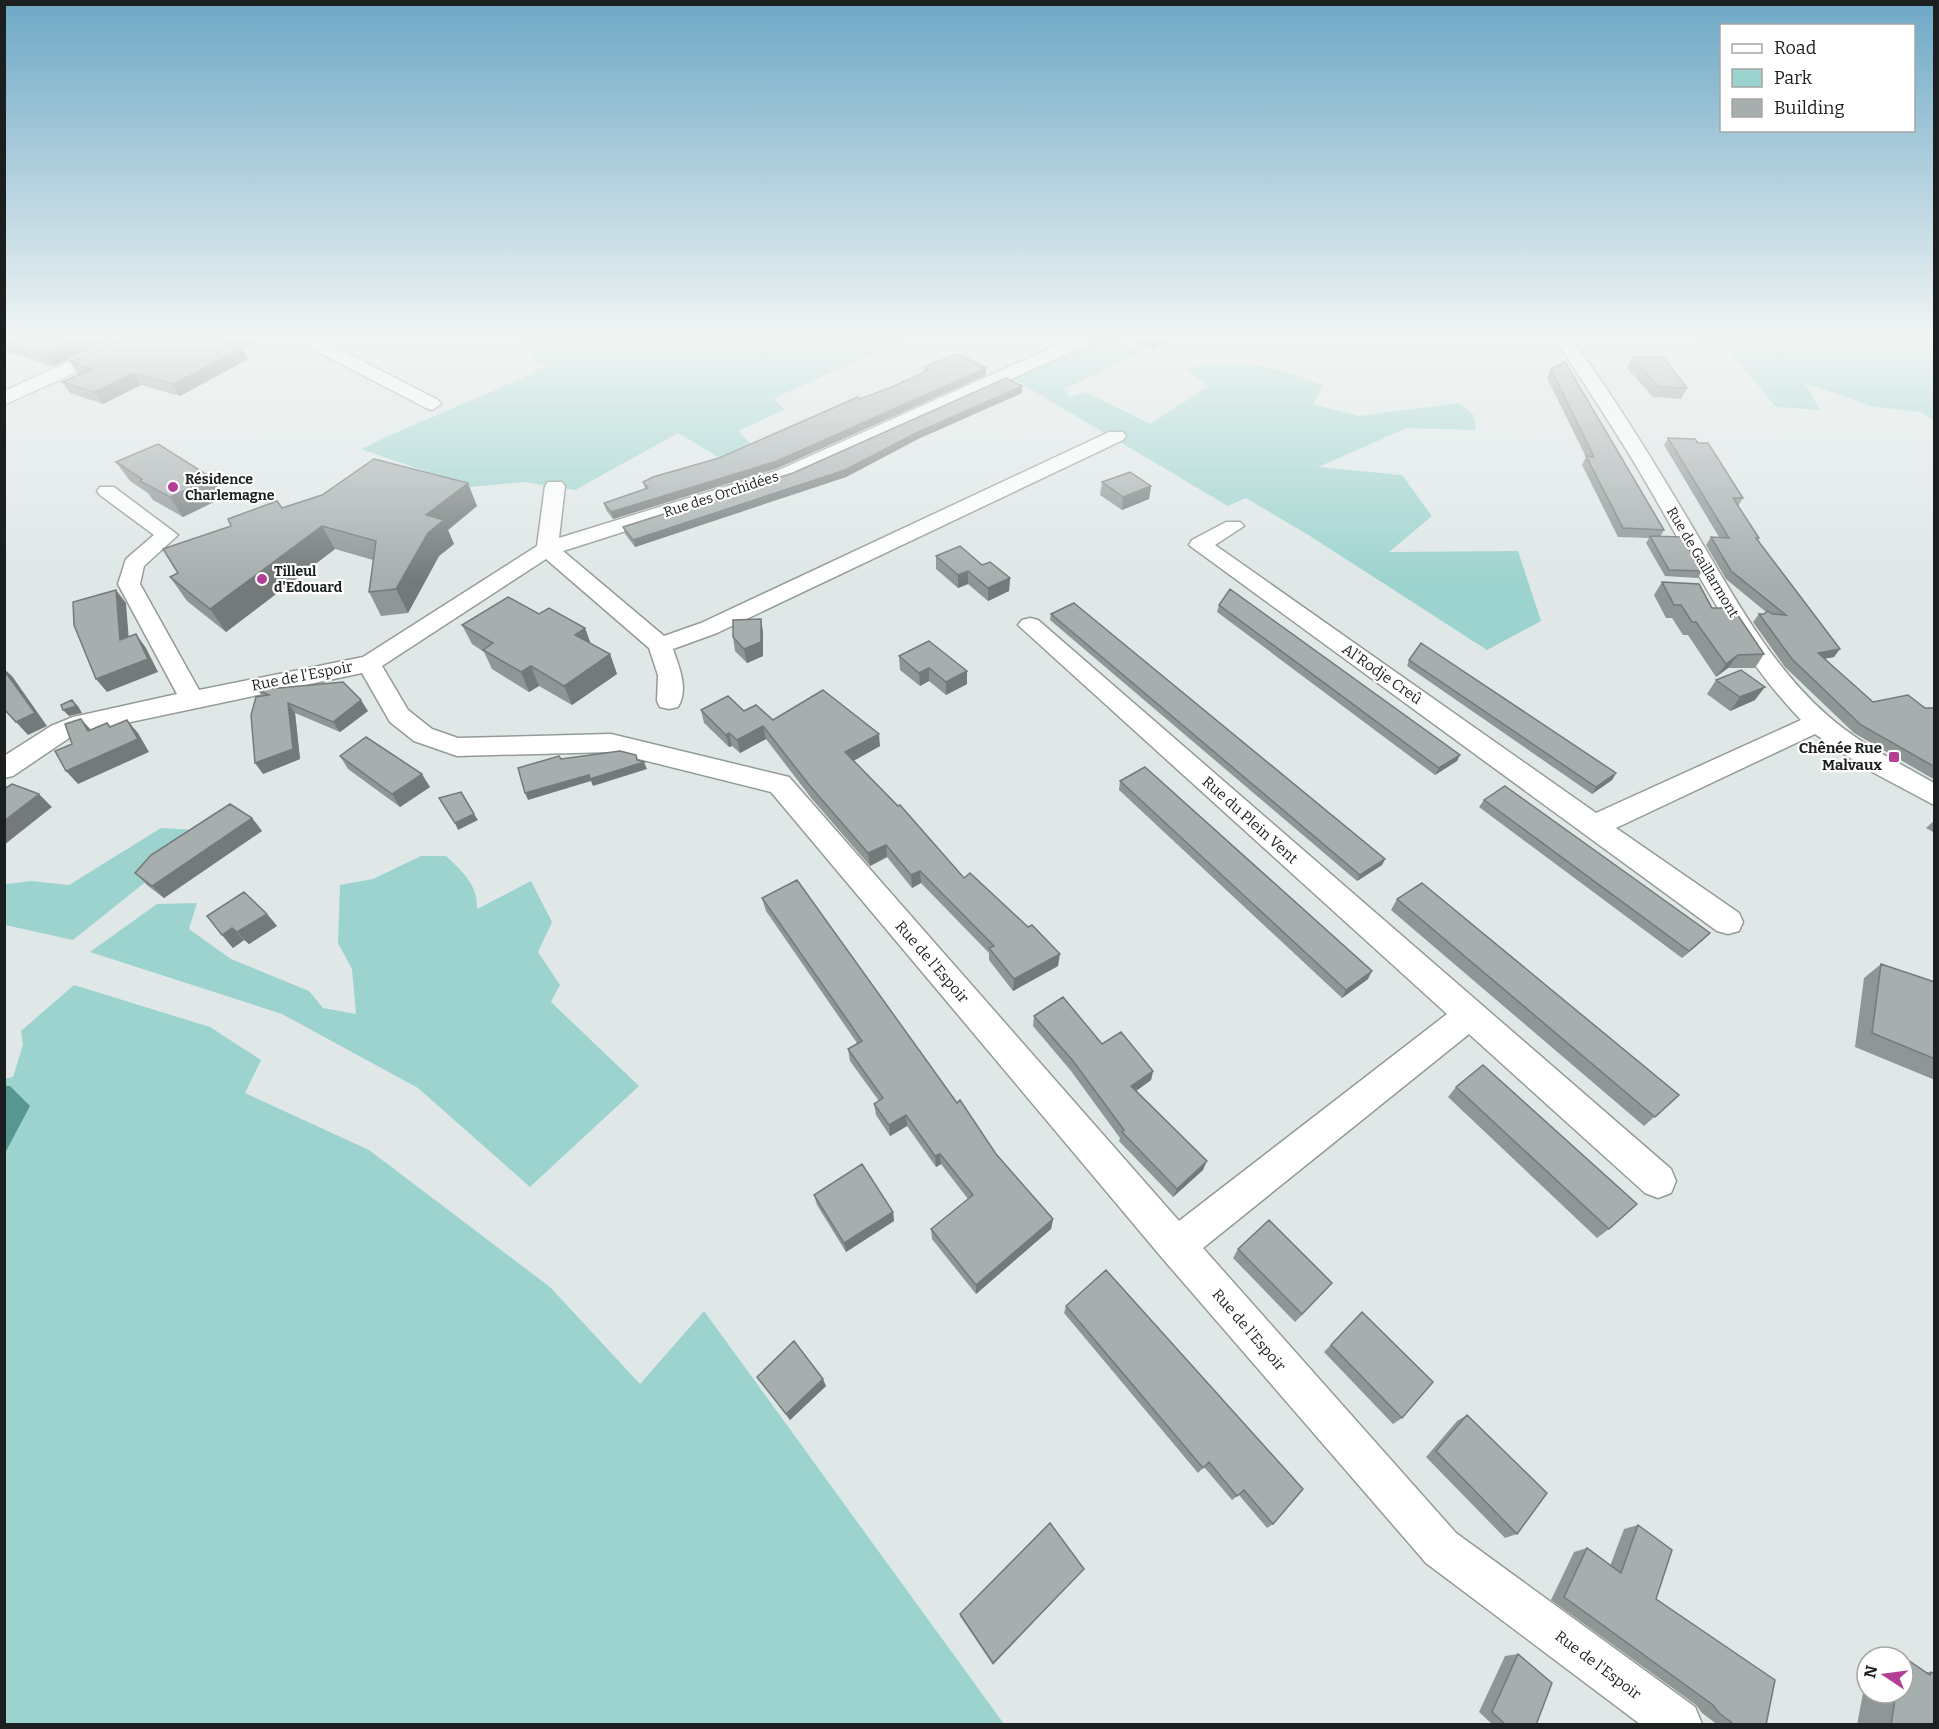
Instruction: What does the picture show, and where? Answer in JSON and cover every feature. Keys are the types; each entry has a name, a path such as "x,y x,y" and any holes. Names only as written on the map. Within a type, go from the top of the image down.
{"street":[{"name":"Rue des Orchidées","path":"369,664 547,549 786,474 906,420"},
{"name":"Rue de Gaillarmont","path":"1620,420 1756,648 1798,702 1818,722 1857,750 1935,795"},
{"path":"660,645 710,628 1116,436"},
{"path":"555,486 547,549 660,645 670,675 669,701"},
{"path":"107,491 167,535 134,564 129,584 191,698"},
{"name":"Al'Rodje Creû","path":"1233,526 1200,545 1728,922"},
{"name":"Rue du Plein Vent","path":"1030,625 1658,1181"},
{"name":"Rue de l'Espoir","path":"4,769 60,732 82,723 191,698 369,664 399,716 423,735 457,747 611,743 780,784 1176,1246 1441,1548 1678,1725"},
{"path":"1594,826 1818,722"},
{"path":"1176,1246 1470,1014"}],"green space":[{"path":"427,420 763,420 738,431 754,447 718,457 678,433 575,490 524,482 471,487 361,449"},
{"path":"1082,420 1141,420 1150,424 1157,420 1474,420 1476,430 1407,428 1318,467 1402,475 1432,516 1389,552 1518,551 1541,621 1487,650 1310,536 1246,498 1228,506"},
{"path":"161,828 197,830 163,868 73,940 5,925 6,884 31,881 69,885"},
{"path":"421,856 446,856 464,873 475,893 477,909 531,881 552,922 538,952 560,985 551,1002 639,1086 530,1187 418,1088 282,1014 90,952 157,904 197,903 189,929 231,959 309,991 323,1008 356,1014 352,969 338,943 340,885 373,879"},
{"path":"74,985 210,1027 261,1060 245,1093 369,1150 550,1287 640,1384 704,1311 1004,1724 5,1724 4,1079 13,1077 23,1045 21,1031"}],"shaded area":[{"path":"5,1086 10,1086 30,1106 5,1153"}],"building":[{"path":"806,420 870,420 777,461 611,512 604,503 648,488 643,482 653,477 719,458"},
{"path":"913,420 946,420 845,470 633,540 623,527 793,473"},
{"path":"1576,420 1599,420 1664,530 1623,528 1586,456 1594,457"},
{"path":"1668,438 1695,439 1698,443 1708,443 1743,498 1733,498 1759,538 1756,538 1840,649 1818,653 1873,702 1908,695 1925,708 1935,708 1935,767 1861,725 1792,659 1759,614 1768,611 1772,614 1786,615 1731,571 1711,537 1729,538"},
{"path":"158,444 212,478 170,497 140,481 142,479 116,462"},
{"path":"374,459 468,483 426,515 444,520 428,533 396,589 369,592 376,541 322,526 210,609 170,577 178,573 163,549 231,526 228,519 277,501 282,508 322,495"},
{"path":"1130,472 1151,486 1123,497 1102,482"},
{"path":"1650,536 1682,537 1702,571 1669,570"},
{"path":"960,546 982,565 990,562 1010,578 988,588 968,571 958,575 936,556"},
{"path":"1662,582 1699,584 1712,608 1733,608 1764,654 1738,655 1726,664 1696,622 1692,622 1681,605 1674,605"},
{"path":"1230,589 1460,755 1439,768 1219,605"},
{"path":"116,590 120,640 136,634 148,659 96,679 74,625 73,602"},
{"path":"508,597 539,614 549,608 585,628 575,635 610,654 564,686 531,666 521,672 483,650 493,643 462,625"},
{"path":"1074,603 1385,859 1360,875 1051,614"},
{"path":"761,619 761,642 744,649 733,637 733,620"},
{"path":"929,641 967,671 946,682 929,668 919,673 899,656"},
{"path":"1421,643 1616,773 1596,787 1409,660"},
{"path":"4,670 35,713 16,722 4,709"},
{"path":"1741,670 1765,687 1740,697 1716,680"},
{"path":"343,682 361,700 333,722 288,703 293,749 255,763 251,715 256,697 269,695 258,690"},
{"path":"823,690 879,734 845,752 898,806 900,805 964,878 970,873 1028,927 1032,925 1060,954 1014,979 989,948 994,946 920,871 911,875 886,845 868,853 810,786 763,726 737,740 729,733 726,735 701,710 728,696 744,711 756,705 773,720"},
{"path":"72,700 76,706 63,710 61,705"},
{"path":"81,719 88,731 107,723 110,727 127,720 138,739 66,771 55,751 72,744 65,724"},
{"path":"366,737 422,774 392,794 340,756"},
{"path":"620,751 636,755 637,760 644,762 590,779 589,775 525,793 518,768 559,756 561,759"},
{"path":"1145,767 1372,971 1346,990 1120,781"},
{"path":"12,784 39,794 4,821 4,789"},
{"path":"1505,786 1710,933 1689,951 1484,800"},
{"path":"461,792 474,814 455,823 439,798"},
{"path":"230,804 252,818 152,886 135,873 151,855"},
{"path":"797,880 957,1103 960,1100 996,1154 1053,1219 976,1285 931,1229 973,1195 940,1154 935,1156 906,1115 889,1125 874,1104 883,1098 848,1049 862,1041 762,898"},
{"path":"1422,883 1679,1095 1655,1117 1397,899"},
{"path":"244,892 267,914 237,932 232,928 222,935 207,916"},
{"path":"1881,964 1935,982 1935,1059 1872,1033"},
{"path":"1063,997 1102,1044 1121,1032 1153,1071 1131,1086 1207,1161 1177,1189 1122,1132 1124,1130 1073,1061 1034,1016"},
{"path":"1483,1065 1637,1204 1609,1229 1456,1087"},
{"path":"862,1164 893,1212 844,1243 814,1195"},
{"path":"1269,1220 1332,1283 1302,1314 1238,1249"},
{"path":"1106,1270 1303,1489 1273,1524 1244,1490 1237,1496 1209,1462 1203,1468 1066,1306"},
{"path":"1362,1312 1433,1382 1402,1418 1331,1345"},
{"path":"794,1341 823,1379 786,1414 757,1377"},
{"path":"1467,1415 1547,1493 1517,1534 1436,1451"},
{"path":"1050,1523 1084,1569 993,1663 960,1614"},
{"path":"1638,1525 1672,1550 1656,1599 1775,1680 1766,1725 1735,1725 1719,1713 1713,1705 1564,1597 1587,1548 1621,1573"},
{"path":"1518,1654 1552,1683 1536,1725 1506,1725 1492,1712"},
{"path":"1915,1665 1930,1675 1931,1672 1935,1674 1935,1725 1891,1725 1894,1705 1915,1705"}],"place":[{"name":"Résidence Charlemagne","path":"173,487"},
{"name":"Tilleul d'Edouard","path":"262,579"},
{"name":"Chênée Rue Malvaux","path":"1894,757"}]}
